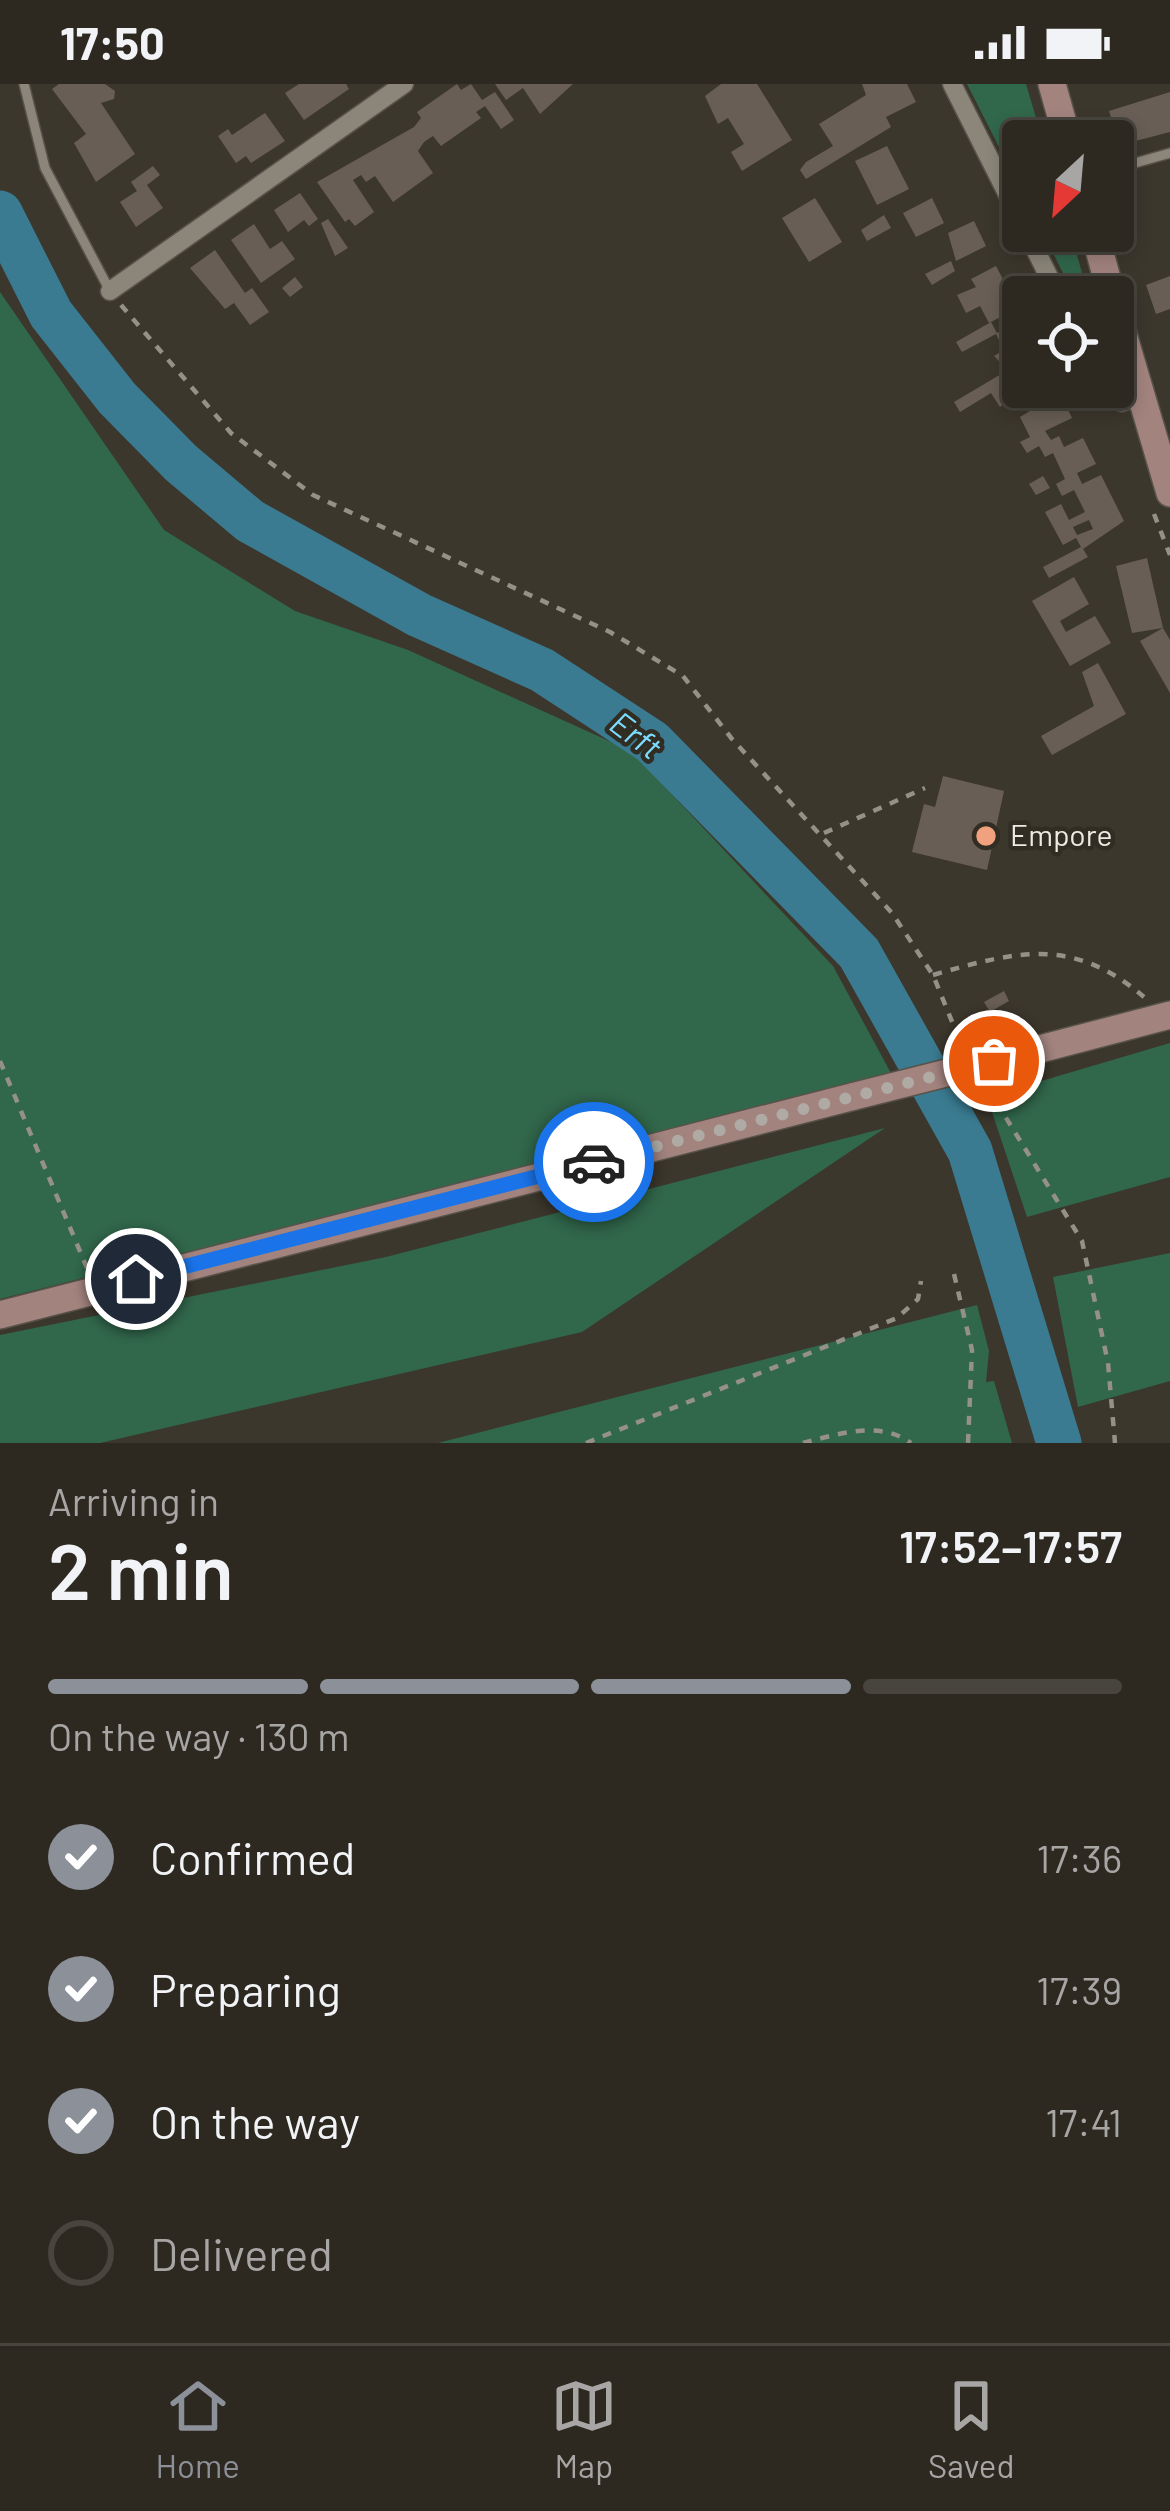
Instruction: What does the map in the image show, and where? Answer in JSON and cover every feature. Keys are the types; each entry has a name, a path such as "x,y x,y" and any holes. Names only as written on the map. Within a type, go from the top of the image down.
{"main road":[{"path":"1052,84 1062,120"},
{"path":"1134,373 1170,494"},
{"path":"0,1315 1170,1015"}],"street":[{"path":"952,84 1002,184"},
{"path":"110,291 394,87"},
{"path":"1134,398 1140,395"}],"lane":[{"path":"24,84 45,168 110,291"},
{"path":"1135,163 1170,153"}],"path":[{"path":"110,291 199,400 271,467 313,495 664,662 824,833 892,914 932,975 1082,1241 1108,1363 1115,1443"},
{"path":"824,833 926,788"},
{"path":"932,975 1045,950 1100,967 1144,997"},
{"path":"0,1061 95,1290"},
{"path":"953,1274 972,1351 968,1443"},
{"path":"586,1443 897,1318 918,1299 921,1282"},
{"path":"803,1443 856,1430 899,1434 911,1443"}],"green space":[{"path":"967,84 1026,84 1037,120 1002,120 1002,153"},
{"path":"1052,252 1076,252 1083,276 1064,276"},
{"path":"0,292 164,530 295,611 408,650 631,751 833,966 892,1075 0,1299"},
{"path":"1170,1043 1170,1177 1027,1217 987,1097"},
{"path":"885,1128 582,1332 100,1443 0,1443 0,1335 386,1257"},
{"path":"1170,1253 1170,1381 1078,1407 1053,1277"},
{"path":"977,1305 989,1351 986,1382 994,1381 1012,1443 438,1443"}],"building":[{"path":"59,84 105,84 115,91 114,99 101,103 135,154 96,182 74,143 86,134 52,89"},
{"path":"299,84 346,84 349,89 304,120 285,93"},
{"path":"457,84 461,90 471,84 482,100 495,92 514,120 501,129 485,106 476,112 481,118 441,146 433,136 424,142 418,151 433,173 393,202 375,176 366,182 361,175 353,180 374,212 355,226 349,219 345,222 317,182 414,127 421,118 417,112"},
{"path":"495,84 573,84 540,114 523,88 506,100"},
{"path":"721,84 757,84 792,140 742,171 731,152 744,144 728,118 718,124 705,96"},
{"path":"862,84 907,84 916,102 886,117 891,127 806,179 800,170 806,162 833,146 819,124 866,95"},
{"path":"1170,92 1170,132 1134,141 1134,120 1112,120 1109,111"},
{"path":"265,113 285,141 251,163 246,156 236,163 218,136 228,129 232,135"},
{"path":"887,146 909,189 877,205 855,161"},
{"path":"153,166 160,175 147,185 163,208 136,227 120,202 137,191 131,182"},
{"path":"300,193 318,219 309,226 304,220 288,232 274,210"},
{"path":"815,198 842,242 809,262 782,218"},
{"path":"932,198 944,223 916,237 903,213"},
{"path":"884,215 891,228 867,241 861,230"},
{"path":"328,219 348,248 335,256 321,223"},
{"path":"974,221 986,246 956,261 948,233"},
{"path":"254,224 270,249 282,241 295,259 261,283 231,240"},
{"path":"215,250 245,293 252,288 269,312 250,325 234,303 225,309 190,268"},
{"path":"951,261 955,271 932,285 925,274"},
{"path":"996,266 1002,277 1002,316 989,323 980,306 966,313 957,295 976,287 971,279"},
{"path":"1170,276 1170,309 1156,314 1146,285"},
{"path":"295,277 303,287 290,297 282,288"},
{"path":"991,322 997,333 1002,330 1002,346 996,334 962,352 956,342"},
{"path":"1002,374 1000,407 991,393 960,412 954,402"},
{"path":"1035,408 1067,408 1072,418 1045,431 1051,440 1059,436 1064,447 1083,438 1096,464 1077,473 1082,484 1101,475 1124,521 1083,549 1088,557 1049,578 1043,567 1081,547 1076,538 1063,545 1045,512 1061,504 1069,520 1085,512 1074,490 1062,496 1056,484 1065,479 1053,453 1045,457 1039,446 1027,453 1020,442 1030,437 1020,417","holes":["1089,520 1093,529 1077,535 1073,527"]},
{"path":"1043,476 1050,488 1036,495 1029,484"},
{"path":"1147,558 1163,628 1132,633 1116,566"},
{"path":"1074,577 1089,604 1060,621 1066,632 1095,616 1111,643 1070,666 1032,601"},
{"path":"1163,628 1170,640 1170,693 1140,641"},
{"path":"1098,663 1126,714 1052,755 1041,736 1094,706 1082,672"},
{"path":"943,776 1004,791 987,870 912,852 924,804 935,807"},
{"path":"1004,991 1009,1001 990,1012 984,1002"}],"waterway":[{"name":"Erft","path":"0,213 51,314 117,398 181,463 250,521 419,615 542,670 652,742 859,953 970,1151 1059,1443"}],"way so far":[{"path":"594,1162 994,1061"}],"place":[{"name":"Empore","path":"986,836"}],"route":[{"path":"136,1279 594,1162"}]}
